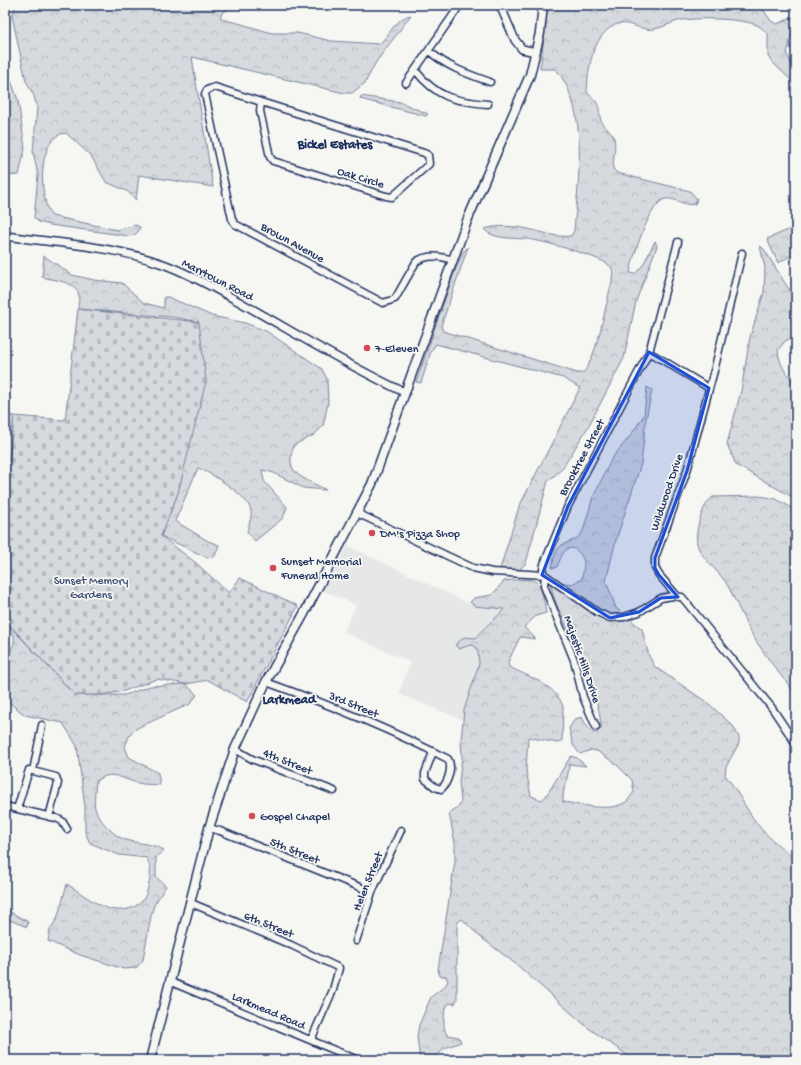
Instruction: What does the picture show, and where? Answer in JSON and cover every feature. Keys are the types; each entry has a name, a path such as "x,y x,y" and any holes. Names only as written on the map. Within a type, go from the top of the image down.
{"main road":[{"path":"150,1060 209,828 235,749 266,682 309,606 372,484 404,392 483,182 523,94 536,52 543,5"}],"street":[{"path":"406,83 460,5"},
{"path":"500,5 515,40 522,49 536,52"},
{"path":"429,50 443,63 460,72 490,82"},
{"path":"415,70 427,85 457,101 488,104"},
{"name":"Brown Avenue","path":"211,87 205,94 206,101 232,219 235,224 383,303 391,302 395,298 419,259 437,257 453,260"},
{"name":"Oak Circle","path":"211,87 261,102 424,153 428,155 429,164 392,196 386,196 273,161 270,157 260,111 261,102"},
{"name":"Marrtown Road","path":"5,236 119,252 164,264 202,282 366,374 404,392"},
{"path":"678,242 649,352 709,388"},
{"name":"Wildwood Drive","path":"742,253 709,388 686,471 655,558 654,568 678,597 682,598 772,708 796,744"},
{"name":"Brooktree Street","path":"544,575 544,564 568,506 649,352"},
{"path":"357,513 473,568 492,572 544,575 597,612 610,618 624,617 639,612 661,598 678,597"},
{"name":"Majestic Hills Drive","path":"544,575 544,586 574,660 583,697 596,727"},
{"name":"3rd Street","path":"266,682 366,720 433,752 448,760 451,768 444,786 441,789 435,787 425,779 425,773 433,752"},
{"path":"33,771 42,724"},
{"name":"4th Street","path":"235,749 252,759 334,792"},
{"path":"17,809 29,770 47,774 58,779 49,817"},
{"path":"5,806 49,817 62,822 67,829"},
{"name":"5th Street","path":"209,828 220,831 372,892"},
{"name":"Helen Street","path":"356,941 372,892 401,830"},
{"name":"6th Street","path":"190,903 291,945 339,968 333,990 311,1040"},
{"name":"Larkmead Road","path":"171,982 358,1060"}],"highlighted area":[{"path":"649,352 709,388 687,471 655,558 655,568 659,575 678,597 661,598 639,612 610,618 542,575 568,506"}],"shaded area":[{"path":"348,546 475,606 504,609 497,618 482,628 476,638 464,637 459,649 470,645 475,646 478,652 479,664 464,710 463,720 399,694 410,662 344,632 356,605 322,590"}],"green space":[{"path":"16,5 234,5 221,14 221,19 272,33 298,33 331,41 380,44 398,22 406,16 411,15 376,62 365,83 352,93 344,93 192,57 213,187 139,175 136,200 127,191 106,182 91,156 66,133 56,136 45,155 43,169 44,196 47,208 52,216 117,230 135,225 140,227 136,234 129,236 50,225 39,222 34,218 38,175 33,152 37,108 34,96 26,81 12,16"},
{"path":"548,5 577,7 590,5 760,5 771,21 777,24 796,16 796,34 791,36 787,54 796,73 796,85 771,61 768,56 768,34 759,26 752,23 719,19 695,19 678,21 654,29 644,29 628,24 618,24 606,31 600,38 592,55 587,92 599,107 602,123 613,135 615,147 613,169 617,173 690,191 697,199 695,204 691,205 672,199 665,199 659,202 653,210 638,244 630,273 635,274 643,265 655,241 657,246 636,301 624,358 588,427 562,469 548,481 526,563 519,570 500,569 519,507 580,388 563,378 436,344 431,351 421,383 416,382 454,273 463,252 468,247 441,326 443,331 577,373 583,373 593,355 612,281 613,272 611,267 598,259 575,251 533,240 500,237 488,233 484,229 500,226 512,227 565,236 571,236 574,231 579,169 578,126 574,105 567,86 556,69 540,69"},
{"path":"5,64 18,100 25,148 19,175 5,176"},
{"path":"361,96 400,102 428,114 426,116 360,99"},
{"path":"796,201 796,253 778,263 767,239 793,228 795,223"},
{"path":"760,246 764,249 796,301 796,336 785,341 778,350 784,369 796,385 796,499 736,465 727,444 741,391 750,337 764,292 765,268"},
{"path":"44,256 72,275 94,280 122,283 144,303 164,308 164,297 168,297 212,316 245,323 266,331 322,369 327,379 328,403 323,426 314,435 294,445 291,455 291,463 297,474 326,490 303,488 274,473 262,470 264,481 287,507 283,518 255,541 247,532 251,513 249,505 229,486 198,468 175,521 208,541 219,545 215,556 208,558 161,536 178,493 199,322 172,317 78,309 78,292 72,285 42,277"},
{"name":"Sunset Memory Gardens","path":"78,309 199,322 206,381 178,493 161,536 196,563 229,593 240,578 298,606 247,702 208,680 186,684 157,679 124,691 101,695 75,695 5,620 5,461 9,461 14,416 65,420"},
{"path":"647,387 652,390 646,419 641,464 616,540 606,581 616,608 642,629 649,656 655,667 708,703 733,726 739,737 739,743 726,767 725,775 758,825 796,862 796,1060 634,1060 587,1027 517,965 479,936 462,919 457,923 457,999 455,1004 449,1003 447,1006 444,1019 444,1028 447,1035 459,1037 461,1042 445,1048 433,1060 420,1060 417,1037 419,1025 431,997 445,986 448,981 445,976 440,976 438,970 455,861 455,843 449,813 459,806 461,801 459,782 462,757 461,740 464,710 479,664 478,652 475,646 470,645 459,649 455,645 464,637 476,638 482,630 504,609 475,606 470,602 474,598 492,595 504,581 524,579 536,582 542,592 546,613 536,616 524,627 536,639 520,637 508,662 509,667 548,687 560,699 563,707 562,741 557,743 528,737 526,770 531,796 542,800 546,796 571,756 577,758 586,766 569,764 563,802 595,807 612,807 626,802 634,792 632,780 616,764 597,751 591,750 580,754 573,745 569,728 575,719 582,717 589,729 596,733 601,729 600,718 598,705 589,677 557,604 550,581 572,584 582,579 584,563 582,556 577,550 570,548 567,549 562,555 557,567 552,568 554,557 557,550 561,546 574,540 583,531 593,497 612,458 631,435 644,415"},
{"path":"5,414 14,416 9,461 5,461"},
{"path":"757,496 774,498 796,510 796,694 774,667 754,638 728,586 700,552 697,542 698,528 702,513 705,506 713,497"},
{"path":"5,621 75,695 125,695 150,686 186,684 197,695 190,704 137,728 129,736 125,747 129,757 158,773 160,785 141,784 112,775 102,777 96,781 94,801 96,811 107,827 124,839 159,847 164,850 156,857 156,877 166,886 154,905 143,960 136,968 124,969 80,955 48,941 50,929 57,919 67,884 104,907 124,910 136,906 145,897 149,881 150,867 147,858 119,855 90,843 85,832 85,807 77,746 63,723 25,715 6,700 4,672 14,639 10,630 5,625"},
{"path":"5,909 28,922 27,927 5,918"}],"place":[{"name":"7-Eleven","path":"367,348"},
{"name":"DM's Pizza Shop","path":"372,533"},
{"name":"Sunset Memorial Funeral Home","path":"273,568"},
{"name":"Gospel Chapel","path":"252,816"}],"district":[{"name":"Bickel Estates","path":"335,143"},
{"name":"Larkmead","path":"289,698"}]}
